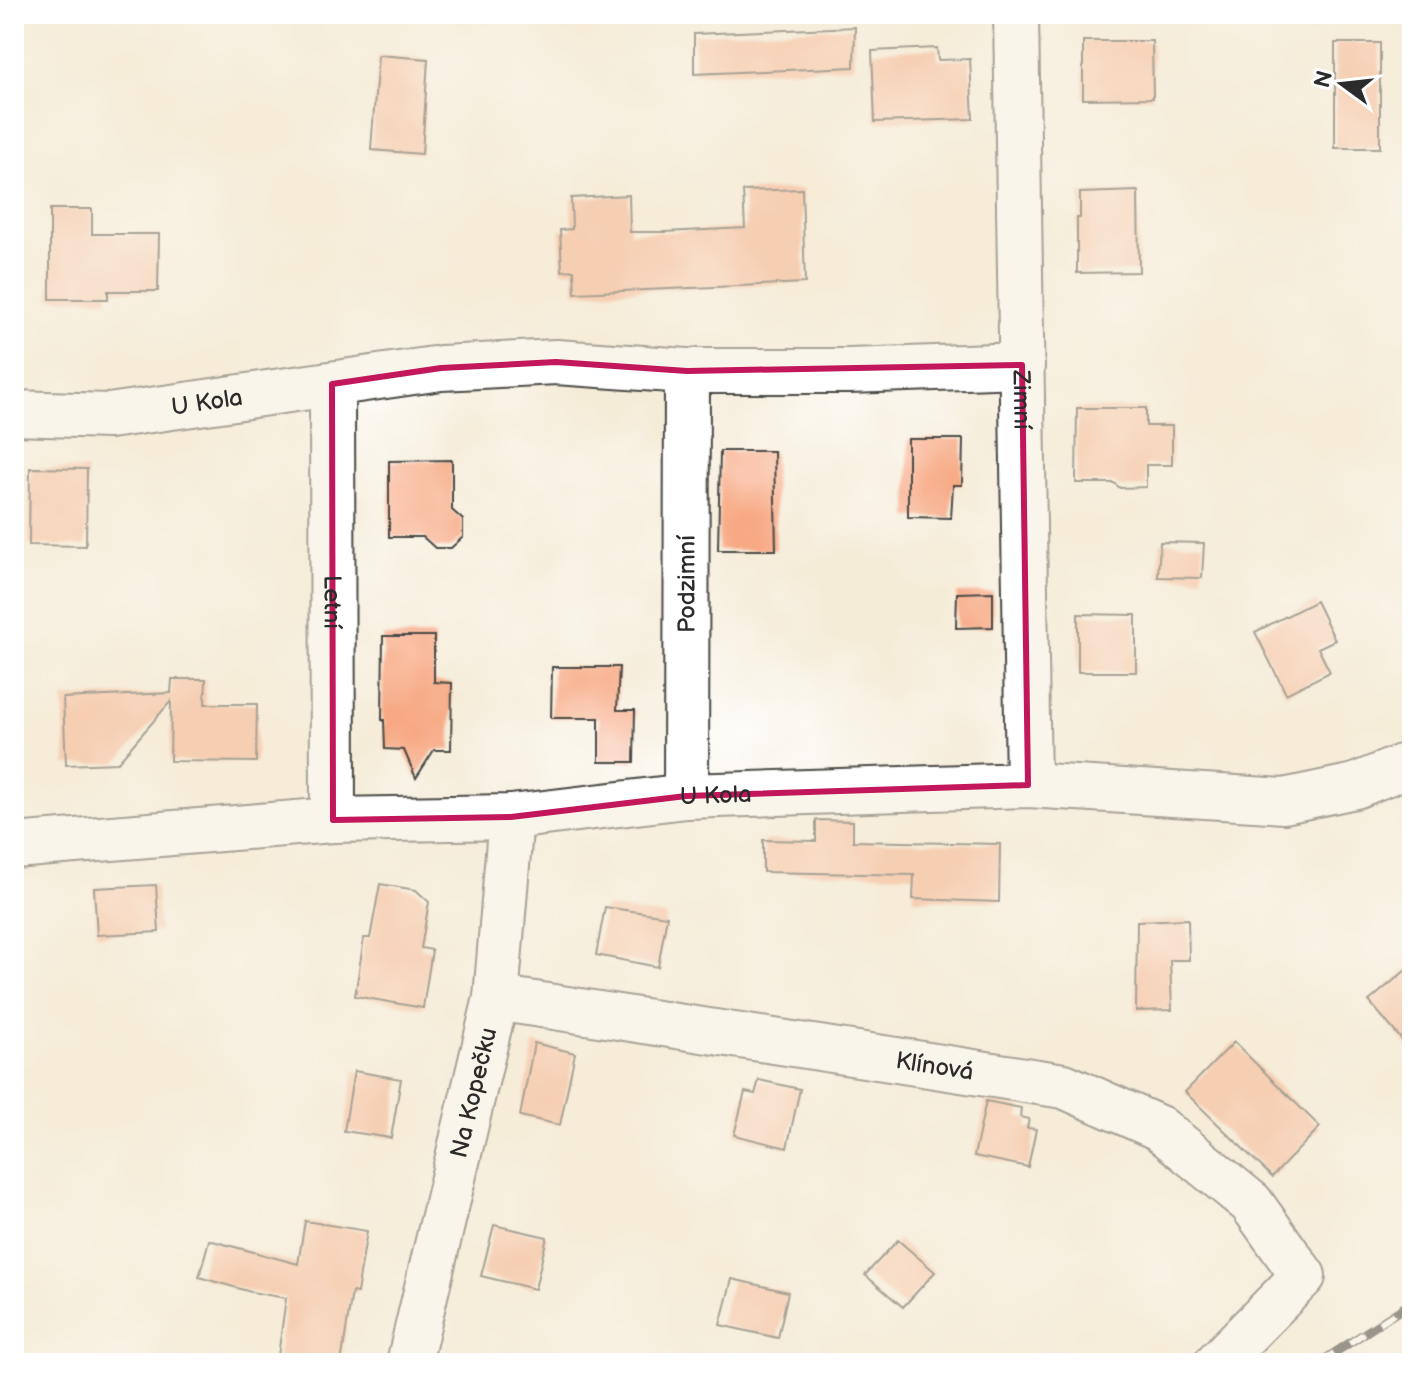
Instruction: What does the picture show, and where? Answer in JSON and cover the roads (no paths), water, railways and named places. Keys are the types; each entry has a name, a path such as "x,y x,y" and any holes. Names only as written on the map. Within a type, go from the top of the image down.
{"street":[{"name":"Zimní","path":"1016,14 1028,785"},
{"name":"U Kola","path":"14,413 109,416 441,368 556,362 687,371 849,371 1022,365"},
{"name":"Podzimní","path":"686,796 687,371"},
{"name":"Letní","path":"332,384 333,820"},
{"name":"U Kola","path":"14,846 333,820 511,817 686,796 1028,785 1284,801 1355,786 1412,763"},
{"name":"Na Kopečku","path":"409,1363 496,998 511,817"},
{"name":"Klínová","path":"496,998 1064,1086 1159,1128 1251,1203 1303,1276 1217,1363"}],"railway":[{"path":"1319,1363 1412,1302"}]}
